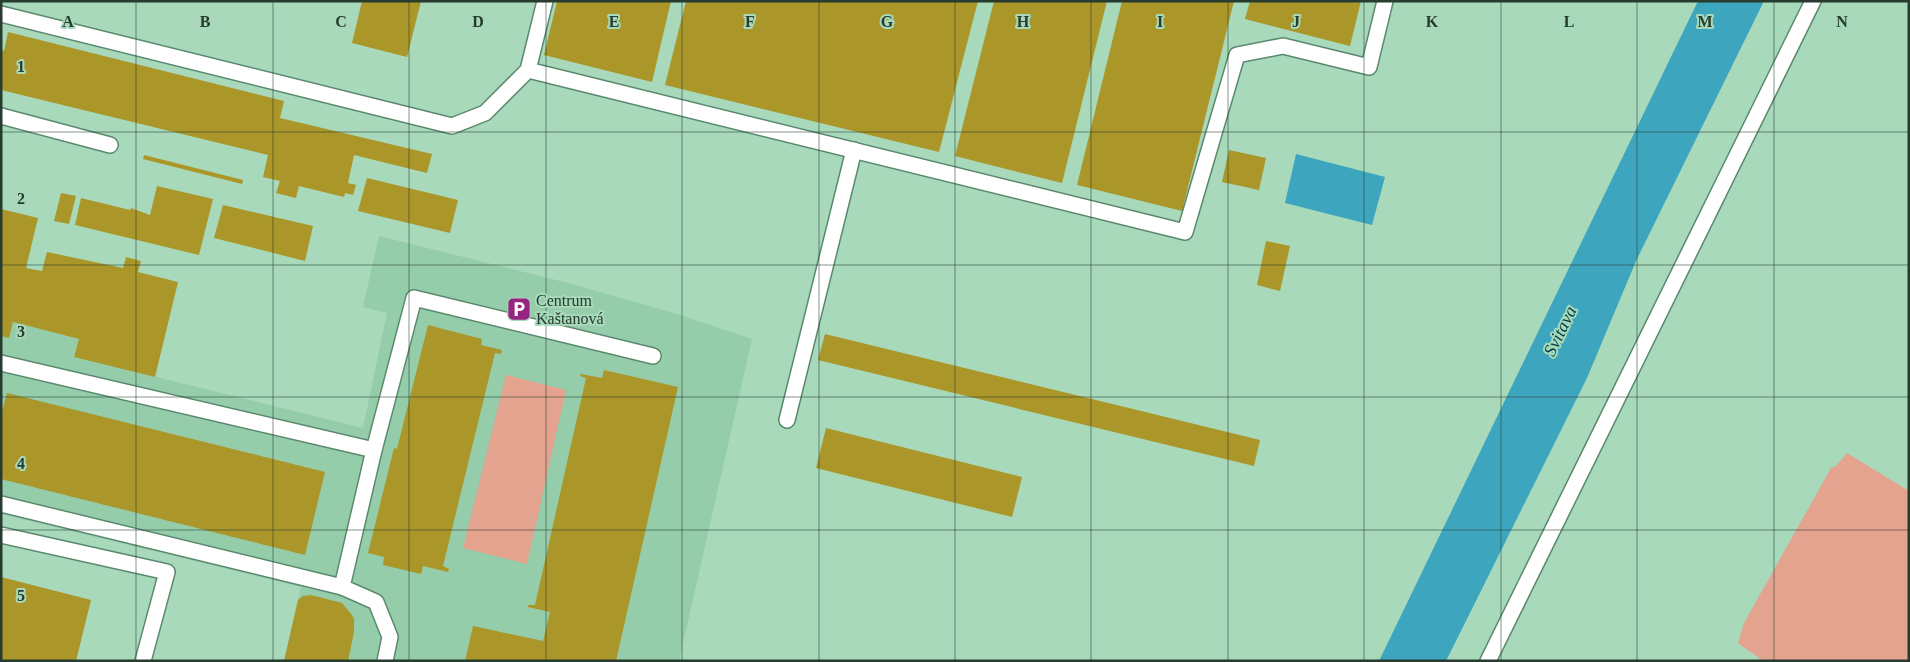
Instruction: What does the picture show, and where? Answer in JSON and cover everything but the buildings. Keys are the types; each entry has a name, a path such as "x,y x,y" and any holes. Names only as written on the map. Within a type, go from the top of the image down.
{"lane":[{"path":"1,14 452,126 485,113 528,70 545,1"},
{"path":"528,70 1185,232 1237,55 1282,46 1369,67 1385,1"},
{"path":"1488,661 1813,1"},
{"path":"1,116 110,145"},
{"path":"787,420 854,150"},
{"path":"342,587 374,450 414,298 653,356"},
{"path":"1,363 374,450"},
{"path":"1,504 342,587 376,602 390,637 385,661"},
{"path":"1,535 168,572 143,661"}],"shaded area":[{"name":"Centrum Kaštanová","path":"379,236 564,282 674,313 752,339 679,661 284,661 301,587 1,514 1,336 9,337 13,322 79,339 75,357 363,428 387,313 363,307"},
{"path":"506,375 566,390 527,564 463,548"},
{"path":"1847,453 1909,491 1909,661 1763,661 1738,643 1744,623 1831,468 1836,466"}],"water":[{"name":"Svitava","path":"1698,1 1764,1 1636,261 1587,378 1446,661 1379,661"},
{"path":"1296,154 1385,177 1372,225 1285,203"}],"place":[{"name":"Centrum Kaštanová","path":"519,309"}]}
